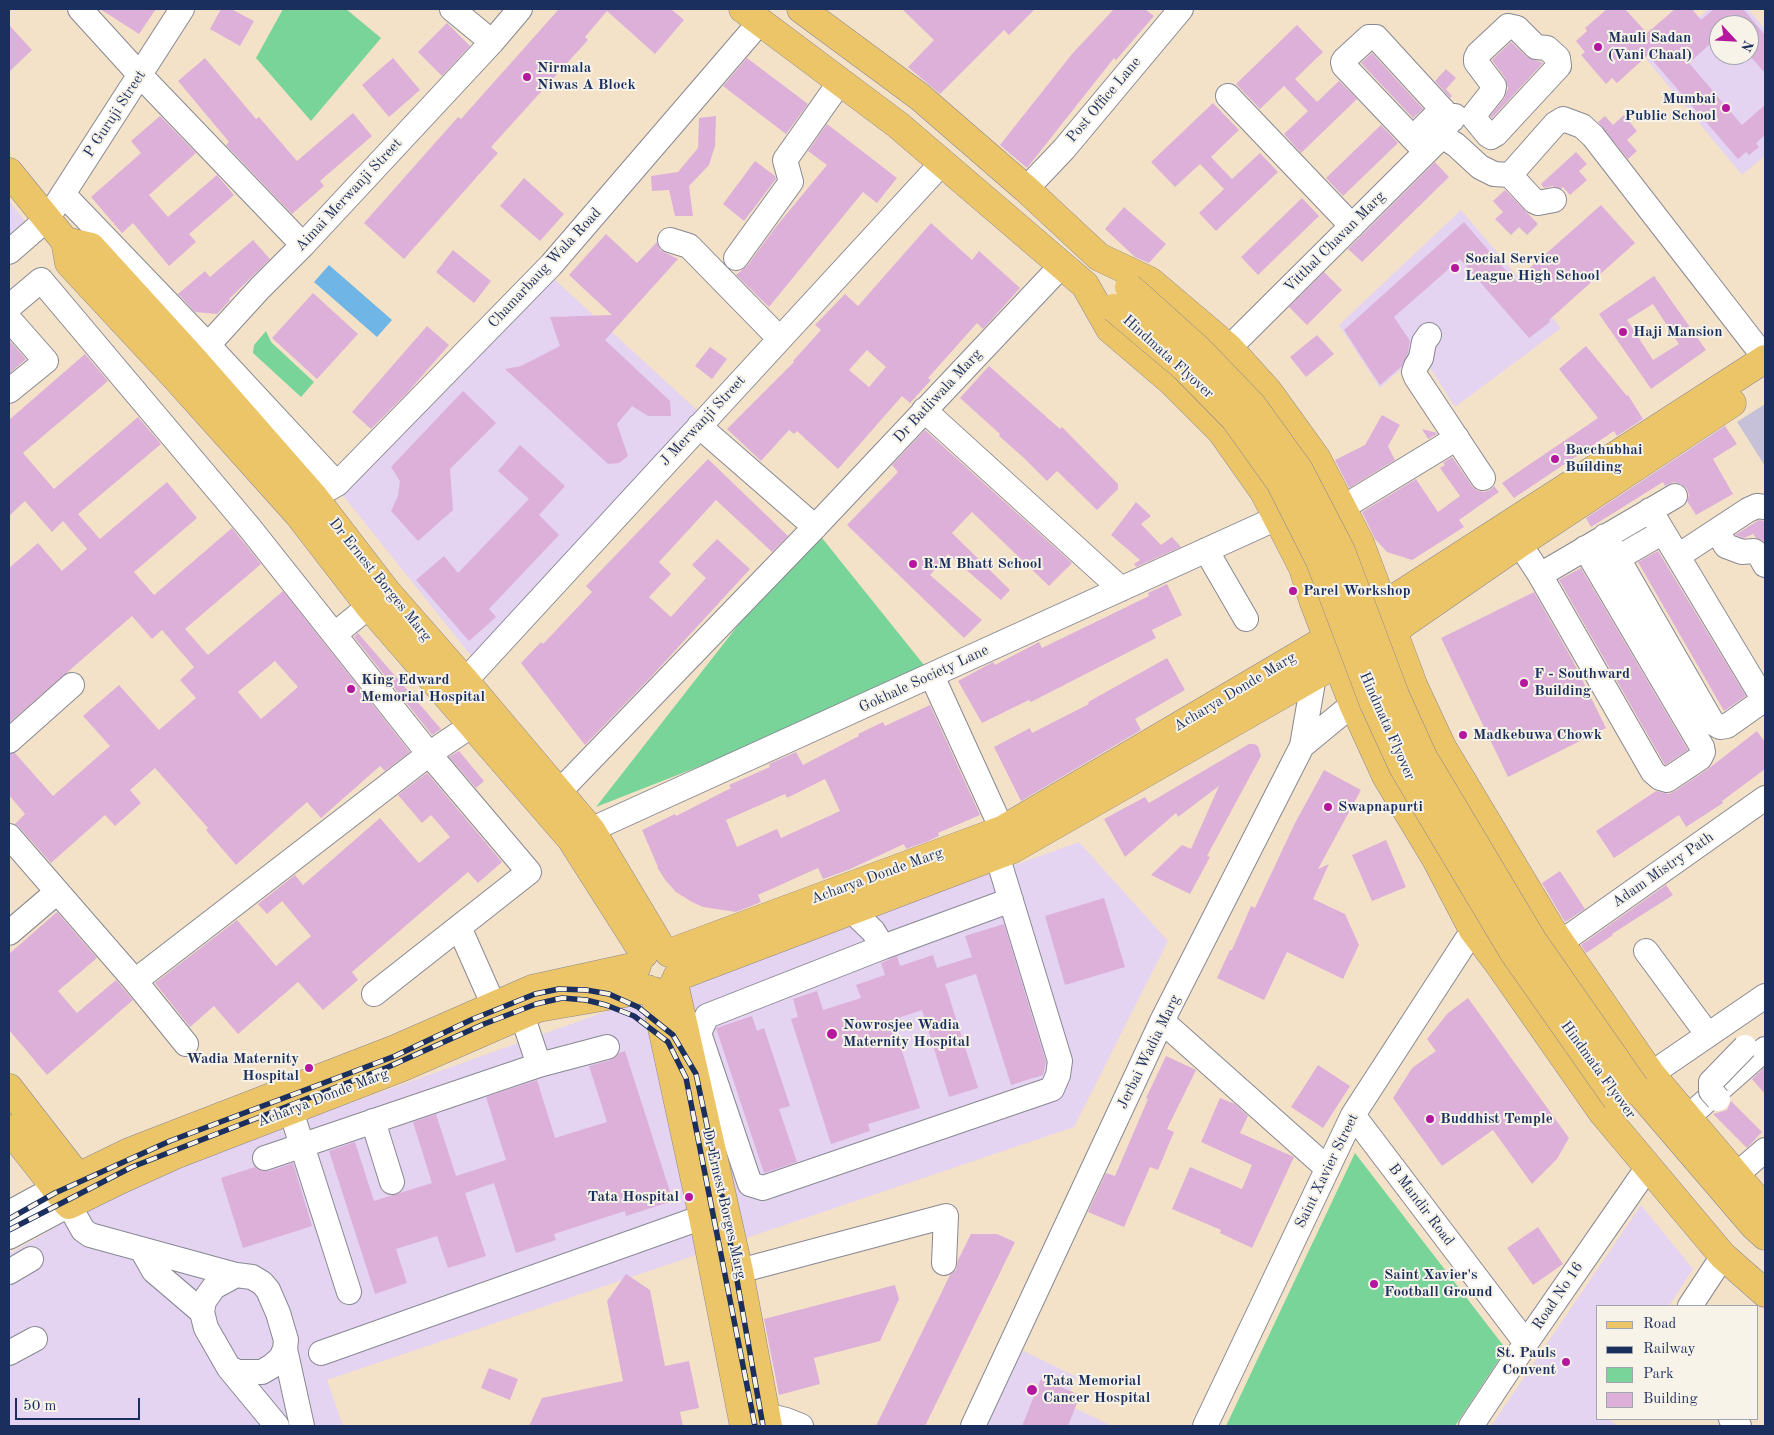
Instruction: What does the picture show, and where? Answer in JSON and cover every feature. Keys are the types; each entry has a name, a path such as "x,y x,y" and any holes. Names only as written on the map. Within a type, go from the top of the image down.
{"main road":[{"name":"Hindmata Flyover","path":"801,9 920,98 1026,189 1099,257 1121,298"},
{"name":"Hindmata Flyover","path":"751,15 898,125 1085,285 1121,298 1199,350 1252,405 1299,470 1341,551 1395,695 1423,756 1533,941 1634,1087 1753,1223 1765,1268"},
{"name":"Dr Ernest Borges Marg","path":"9,172 66,241 91,247 192,360 378,599 481,724 581,834 658,970 739,1271 738,1331"},
{"path":"1099,257 1150,281 1229,348 1268,391 1312,452 1360,543 1413,683 1442,747 1560,942 1634,1087 1689,1116 1736,1175 1753,1223 1765,1293"},
{"path":"1085,285 1110,329 1171,380 1220,432 1264,492 1303,568 1313,600 1353,704 1386,776 1436,859 1473,930 1602,1112 1648,1167 1753,1223"},
{"name":"Acharya Donde Marg","path":"73,1191 136,1149 358,1074 403,1067 531,1004 658,970 852,910 1003,845 1338,663 1393,631 1514,535 1765,359"},
{"name":"Acharya Donde Marg","path":"658,970 1003,845 1328,637 1514,535 1765,381"},
{"path":"1313,600 1373,576"},
{"name":"Dr Ernest Borges Marg","path":"378,599 464,681 481,724"},
{"name":"Dr Ernest Borges Marg","path":"658,970 703,1217 738,1331 759,1422"},
{"name":"Acharya Donde Marg","path":"73,1191 291,1111 358,1074 395,1049 494,1006 531,1004"},
{"path":"9,1088 73,1191"},
{"path":"9,1129 73,1191"}],"street":[{"path":"80,9 140,75 302,245"},
{"name":"P Guruji Street","path":"9,252 47,219 182,9"},
{"path":"452,9 492,42"},
{"name":"Aimai Merwanji Street","path":"192,360 492,42 520,9"},
{"name":"Post Office Lane","path":"1026,189 1064,149 1181,9"},
{"name":"Chamarbaug Wala Road","path":"306,506 337,484 551,265 751,15"},
{"path":"1508,26 1517,28 1536,47 1547,48 1559,62 1556,70 1496,134 1491,136 1449,131 1474,118 1474,115 1493,91 1492,81 1476,62 1476,58 1508,26"},
{"path":"736,258 791,182 785,160 840,82"},
{"path":"1228,96 1352,226"},
{"path":"1529,100 1555,124"},
{"path":"1510,175 1555,124 1563,120 1582,126 1593,136 1765,359"},
{"path":"1449,131 1480,168 1494,174 1510,175 1538,203 1554,200"},
{"name":"Vitthal Chavan Marg","path":"1229,348 1449,131"},
{"name":"J Merwanji Street","path":"464,681 942,163"},
{"path":"63,194 192,360 337,484"},
{"path":"670,240 689,246 780,338"},
{"name":"Dr Batliwala Marg","path":"551,799 815,527 1062,265"},
{"path":"9,308 40,280 249,527 429,754 529,872 374,994"},
{"path":"9,318 46,361 9,391"},
{"path":"1429,334 1424,342 1423,352 1414,372 1484,478"},
{"path":"924,410 1121,589"},
{"path":"699,426 815,527"},
{"path":"1342,508 1457,438"},
{"path":"1540,575 1675,496"},
{"path":"1678,556 1748,510 1757,506 1765,507"},
{"path":"1605,536 1712,722 1720,726 1727,726 1763,706 1650,510"},
{"name":"Gokhale Society Lane","path":"581,834 1277,518"},
{"path":"1716,531 1726,546 1742,552 1754,551 1760,556 1765,565"},
{"path":"1618,558 1663,532"},
{"path":"1514,535 1540,575 1653,772 1660,778 1667,780 1700,758 1703,752 1702,747 1585,548"},
{"path":"1206,550 1246,619"},
{"path":"335,634 378,599"},
{"path":"932,676 1003,845 1011,900 1060,1061 1058,1075 1052,1088 763,1188 750,1184 699,1034 707,1016 882,947 1011,900"},
{"name":"Jerbai Wadia Marg","path":"973,1426 1162,1021 1302,746 1314,676"},
{"path":"1302,746 1353,704 1413,683"},
{"path":"9,741 72,685"},
{"path":"135,981 429,754 481,724"},
{"name":"Adam Mistry Path","path":"1560,942 1765,798"},
{"path":"9,836 135,981 186,1044"},
{"path":"9,932 57,892"},
{"path":"852,910 873,931 882,947"},
{"path":"459,927 494,1006"},
{"name":"Saint Xavier Street","path":"1205,1426 1353,1115 1473,930"},
{"path":"1646,951 1708,1035"},
{"path":"1634,1087 1765,996"},
{"path":"531,1004 539,1065"},
{"path":"1162,1021 1328,1168"},
{"path":"265,1158 539,1065 607,1047"},
{"path":"1718,1099 1711,1091 1711,1082 1757,1050"},
{"path":"1689,1116 1757,1050"},
{"path":"291,1111 349,1292"},
{"name":"B Mandir Road","path":"1353,1115 1526,1344"},
{"path":"373,1121 392,1182"},
{"path":"1736,1175 1765,1150"},
{"name":"Road No 16","path":"1471,1426 1648,1167"},
{"path":"73,1191 83,1230 90,1234 236,1275 252,1277 262,1283 268,1290 278,1313 286,1340 285,1349 281,1358 262,1372 238,1372 229,1368"},
{"name":"Acharya Donde Marg","path":"9,1213 73,1191"},
{"name":"Acharya Donde Marg","path":"9,1237 73,1191"},
{"path":"739,1271 946,1216 944,1263"},
{"path":"321,1353 703,1217"},
{"path":"1691,1305 1753,1223"},
{"path":"142,1250 154,1271 202,1312"},
{"path":"9,1272 31,1259"},
{"path":"236,1275 214,1287 204,1301 202,1312 206,1328 229,1368 277,1426"},
{"path":"9,1353 35,1338"},
{"path":"285,1349 302,1426"},
{"path":"759,1422 786,1420 801,1426"}],"shaded area":[{"name":"Mumbai Public School","path":"1709,9 1748,9 1753,15 1709,15 1709,65 1759,65 1759,22 1765,29 1765,156 1742,175 1647,60"},
{"path":"9,201 25,221 9,235"},
{"name":"Social Service League High School","path":"1461,210 1561,328 1455,407 1420,352 1380,388 1339,325"},
{"path":"553,278 698,411 472,657 341,493"},
{"path":"1765,404 1765,466 1737,422"},
{"name":"Nowrosjee Wadia Maternity Hospital","path":"1079,842 1168,941 1074,1127 327,1380 343,1426 9,1426 9,1254 61,1224 186,1162"},
{"name":"St. Pauls Convent","path":"1641,1205 1693,1269 1670,1305 1596,1305 1596,1420 1609,1420 1618,1426 1491,1426"},
{"name":"Tata Memorial Cancer Hospital","path":"1015,1347 1077,1377 1064,1403 1112,1426 976,1426"}],"green space":[{"path":"283,9 346,9 381,38 311,121 256,58"},
{"path":"266,331 271,342 314,382 301,397 253,353 254,345"},
{"path":"814,528 932,675 596,807"},
{"name":"Saint Xavier's Football Ground","path":"1355,1153 1506,1349 1455,1426 1226,1426"}],"water":[{"path":"329,265 392,320 377,337 314,282"}],"building":[{"path":"100,9 156,9 139,34"},
{"path":"221,9 231,9 254,21 240,46 210,29"},
{"path":"559,9 671,9 684,20 655,54 607,11 585,37 588,40 491,147 498,153 404,259 364,223 458,117 461,119"},
{"path":"902,9 1035,9 1009,35 1004,30 940,94 908,67 934,40"},
{"path":"1114,9 1145,9 1154,16 1116,60 1114,58 1027,168 1000,145 1072,54"},
{"path":"1607,9 1625,9 1647,33 1675,9 1692,9 1701,20 1714,9 1743,9 1748,15 1709,15 1709,45 1689,63 1742,125 1765,105 1765,135 1756,143 1759,147 1749,155 1746,152 1738,159 1648,55 1617,83 1612,78 1606,84 1581,55 1585,52 1576,41 1587,31 1585,28"},
{"path":"447,23 470,46 442,76 418,52"},
{"path":"9,25 32,50 9,72"},
{"path":"1297,25 1323,52 1295,79 1317,102 1339,81 1357,99 1301,153 1284,134 1308,111 1284,86 1260,109 1236,84"},
{"path":"1759,28 1765,35 1765,73 1758,65"},
{"path":"1511,42 1527,57 1543,63 1492,118 1490,116 1504,99 1508,88 1505,78 1492,60"},
{"path":"1372,53 1423,109 1413,118 1361,63"},
{"path":"205,58 256,119 259,117 297,161 353,113 372,136 320,181 324,186 292,214 226,145 229,142 178,81"},
{"path":"393,58 420,90 389,117 362,85"},
{"path":"747,58 808,104 786,134 723,86"},
{"path":"1446,69 1456,78 1446,89 1452,96 1450,98 1435,81"},
{"path":"1213,103 1239,130 1211,157 1232,179 1260,153 1278,172 1216,231 1199,213 1224,189 1200,164 1175,187 1151,162"},
{"path":"1624,115 1637,131 1627,140 1637,151 1628,159 1598,122 1605,116 1613,125"},
{"path":"160,116 196,153 149,195 168,217 217,175 234,195 189,234 196,242 169,266 133,223 122,233 91,197 141,153 131,141"},
{"path":"716,116 715,146 709,165 689,186 693,216 675,216 669,190 652,191 651,176 678,172 698,148 699,118"},
{"path":"827,124 897,178 877,203 863,192 769,307 736,275 747,266 775,228 827,165 808,151"},
{"path":"1381,125 1398,143 1343,196 1326,178"},
{"path":"1576,152 1587,164 1579,171 1587,180 1570,195 1563,187 1561,189 1552,186 1544,188 1541,184"},
{"path":"755,161 775,176 776,179 744,221 723,204"},
{"path":"1435,162 1449,177 1362,262 1348,249"},
{"path":"524,178 564,214 540,241 500,206"},
{"path":"1505,190 1538,224 1527,235 1519,227 1511,235 1495,219 1503,212 1493,201"},
{"path":"1302,198 1319,216 1258,275 1241,257"},
{"path":"1601,205 1635,243 1549,320 1550,322 1529,338 1460,259 1394,317 1410,341 1408,353 1402,366 1380,385 1344,330 1464,222 1515,281"},
{"path":"1124,207 1166,244 1149,263 1135,257 1105,229"},
{"path":"931,223 972,260 979,251 1020,288 983,329 977,323 928,378 931,380 910,403 902,396 838,469 797,431 794,434 789,430 761,461 727,429 794,362 821,330 815,325 845,294 858,306","holes":["867,350 886,367 869,387 849,370"]},
{"path":"606,234 637,263 657,242 660,250 678,259 605,340 670,401 671,416 648,416 632,406 617,424 628,456 619,463 608,464 505,369 521,366 560,346 550,317 612,315 569,275"},
{"path":"253,240 270,259 229,299 217,314 195,312 178,294 205,271 210,277"},
{"path":"453,250 491,281 474,303 436,272"},
{"path":"1324,272 1342,290 1307,325 1289,307"},
{"name":"Haji Mansion","path":"1654,276 1706,350 1651,389 1599,314","holes":["1653,304 1679,344 1653,360 1627,320"]},
{"path":"313,293 358,334 317,379 272,338"},
{"path":"427,326 449,345 407,393 371,429 352,412"},
{"path":"1317,335 1334,354 1306,377 1290,357"},
{"path":"9,340 26,359 9,374"},
{"path":"1586,346 1628,395 1643,419 1617,436 1614,431 1514,498 1502,483 1598,418 1559,369"},
{"path":"710,347 727,359 712,379 695,366"},
{"name":"King Edward Memorial Hospital","path":"85,354 108,381 23,453 54,489 138,417 161,444 78,514 100,539 167,482 197,518 134,572 154,595 232,528 261,564 185,629 208,655 283,591 410,752 385,771 380,766 321,818 307,802 236,865 206,830 208,828 155,768 130,790 141,803 115,826 105,815 51,863 15,824 25,814 9,795 9,754 15,753 53,796 110,746 83,716 119,685 159,730 196,698 180,680 194,667 162,630 152,639 132,616 9,723 9,568 38,543 62,571 87,549 63,521 52,532 25,501 9,516 9,420","holes":["275,661 298,687 261,719 238,692"]},
{"path":"989,366 1060,429 1062,427 1118,484 1118,489 1097,510 1057,471 1047,481 999,436 1000,434 960,398"},
{"path":"463,391 496,423 450,469 453,510 418,541 391,511 398,496 400,481 391,467"},
{"path":"1382,415 1400,425 1388,446 1395,460 1349,488 1335,460 1365,445"},
{"path":"1725,426 1737,444 1713,459 1733,494 1696,515 1687,501 1689,495 1687,489 1681,484 1674,482 1665,486 1663,482 1591,527 1586,518"},
{"path":"1422,429 1437,433 1437,434 1428,439"},
{"path":"925,430 1072,563 1049,586 972,512 952,533 1010,590 1001,600 948,554 930,575 982,620 964,638 847,525 898,472 892,465"},
{"path":"520,445 565,486 539,515 559,535 489,609 496,617 469,641 416,580 444,556 458,573 529,499 498,471"},
{"path":"1452,457 1476,490 1484,492 1494,486 1499,492 1459,520 1464,527 1412,560 1387,552 1375,539 1362,512 1416,479 1438,512 1460,496 1440,468 1445,465 1443,463"},
{"path":"708,459 788,536 772,552 716,500 659,562 671,574 649,597 671,617 706,578 692,565 717,539 750,569 650,678 585,745 521,663 541,642 543,644 592,592 586,586"},
{"path":"1136,502 1151,516 1141,524 1161,545 1172,537 1181,547 1136,567 1134,564 1140,560 1111,535"},
{"path":"1759,520 1765,521 1765,542 1756,538 1753,534 1744,538 1735,535"},
{"path":"1658,551 1746,696 1724,711 1638,562"},
{"path":"1581,568 1688,750 1665,765 1559,580"},
{"path":"1167,584 1182,615 1152,630 1156,638 1031,702 1029,700 982,723 958,681 993,662 995,665 1039,642 1042,648 1149,596 1148,593"},
{"name":"F - Southward Building","path":"1534,592 1572,659 1606,728 1508,777 1441,638"},
{"path":"358,633 441,729 432,735 354,637"},
{"path":"1167,658 1185,690 1135,719 1141,730 1021,801 994,747 1030,728 1032,733 1089,704 1088,702"},
{"path":"930,705 980,815 938,833 939,836 926,842 906,849 904,844 848,870 823,879 818,868 758,895 761,902 736,912 703,907 676,892 666,881 657,867 642,830 675,814 676,816 731,788 729,785 770,767 769,764 796,752 803,765 883,722 885,726","holes":["825,779 840,811 781,838 777,829 737,847 726,820 785,794 787,798"]},
{"path":"1757,731 1765,742 1765,769 1722,801 1723,803 1686,827 1679,815 1614,858 1596,831 1656,791 1669,794 1675,791 1708,769"},
{"path":"1249,744 1258,746 1261,756 1207,856 1210,857 1190,894 1151,875 1182,845 1191,849 1219,786 1178,817 1176,813 1125,857 1104,819 1145,797 1149,803"},
{"path":"459,751 484,781 476,788 449,757"},
{"path":"1324,770 1361,790 1318,869 1329,864 1313,899 1345,914 1359,945 1343,979 1287,952 1264,1000 1217,978 1230,950 1232,950 1251,906 1255,908 1295,823"},
{"path":"427,773 502,862 478,883 468,872 352,972 358,980 323,1010 298,982 238,1034 214,1006 190,1027 155,983 237,920 276,966 311,936 282,901 267,914 258,904 295,875 303,885 380,818 419,863 450,837 431,815 422,823 398,795"},
{"path":"1386,840 1406,887 1372,901 1352,855"},
{"path":"1560,871 1585,909 1565,922 1542,883"},
{"path":"1666,885 1673,895 1586,953 1581,945"},
{"path":"1104,898 1125,967 1065,985 1045,916"},
{"path":"57,912 97,958 58,991 77,1013 116,980 133,1000 47,1075 9,1030 9,954"},
{"path":"1004,924 1046,1062 1043,1075 1011,1085 976,974 945,984 978,1088 949,1097 922,1010 892,1020 920,1108 868,1124 870,1131 831,1144 791,1019 798,1017 793,999 817,991 823,1010 861,998 856,985 885,975 881,963 897,956 900,966 933,955 937,968 972,957 965,936"},
{"path":"1468,998 1569,1138 1557,1159 1532,1184 1493,1130 1442,1166 1393,1098 1412,1068 1436,1051 1427,1039 1448,1013"},
{"path":"752,1016 757,1031 764,1028 790,1106 779,1109 797,1162 764,1173 716,1028"},
{"path":"625,1051 673,1201 626,1216 625,1211 554,1234 556,1240 516,1253 494,1183 465,1193 486,1256 448,1268 437,1236 396,1249 407,1283 375,1294 329,1151 355,1142 374,1201 432,1183 413,1122 436,1114 456,1176 506,1160 486,1097 537,1080 555,1138 607,1122 589,1066 611,1060 619,1053"},
{"path":"1166,1056 1196,1070 1167,1129 1174,1132 1158,1170 1150,1167 1124,1227 1088,1212 1106,1173 1115,1176 1148,1099 1146,1098"},
{"path":"1318,1065 1350,1086 1323,1128 1291,1107"},
{"path":"1765,1067 1765,1094 1752,1079"},
{"path":"1220,1098 1235,1104 1248,1116 1240,1133 1294,1157 1252,1248 1220,1233 1221,1230 1172,1209 1190,1167 1242,1189 1252,1165 1201,1142"},
{"path":"1731,1101 1762,1132 1747,1148 1713,1114 1727,1110"},
{"path":"293,1163 312,1226 243,1248 221,1178 255,1167 262,1171 269,1171"},
{"path":"1538,1227 1563,1264 1533,1285 1507,1248"},
{"path":"971,1234 997,1234 1015,1242 925,1426 876,1426 950,1275 956,1270 958,1260"},
{"path":"626,1274 650,1290 665,1366 689,1361 699,1408 680,1412 683,1426 529,1426 542,1398 623,1381 607,1301"},
{"path":"895,1285 899,1299 880,1341 814,1358 820,1384 779,1395 764,1319"},
{"path":"489,1368 518,1379 510,1400 481,1388"},
{"path":"1041,1379 1080,1395 1068,1426 1022,1426"}],"railway":[{"path":"9,1219 55,1193 170,1141 395,1056 473,1019 535,994 559,989 586,990 609,994 638,1007 673,1035 696,1074 722,1196 763,1426"},
{"path":"9,1230 132,1167 388,1067 484,1024 536,1004 562,998 586,1000 606,1005 634,1016 668,1042 686,1078 755,1426"}],"place":[{"name":"Mauli Sadan (Vani Chaal)","path":"1598,47"},
{"name":"Nirmala Niwas A Block","path":"527,77"},
{"name":"Mumbai Public School","path":"1726,108"},
{"name":"Social Service League High School","path":"1455,268"},
{"name":"Haji Mansion","path":"1623,332"},
{"name":"Bacchubhai Building","path":"1555,459"},
{"name":"R.M Bhatt School","path":"913,564"},
{"name":"Parel Workshop","path":"1293,591"},
{"name":"F - Southward Building","path":"1524,683"},
{"name":"King Edward Memorial Hospital","path":"351,689"},
{"name":"Madkebuwa Chowk","path":"1463,735"},
{"name":"Swapnapurti","path":"1328,807"},
{"name":"Nowrosjee Wadia Maternity Hospital","path":"832,1034"},
{"name":"Wadia Maternity Hospital","path":"309,1068"},
{"name":"Buddhist Temple","path":"1430,1119"},
{"name":"Tata Hospital","path":"689,1197"},
{"name":"Saint Xavier's Football Ground","path":"1374,1284"},
{"name":"St. Pauls Convent","path":"1566,1362"},
{"name":"Tata Memorial Cancer Hospital","path":"1032,1390"}]}
